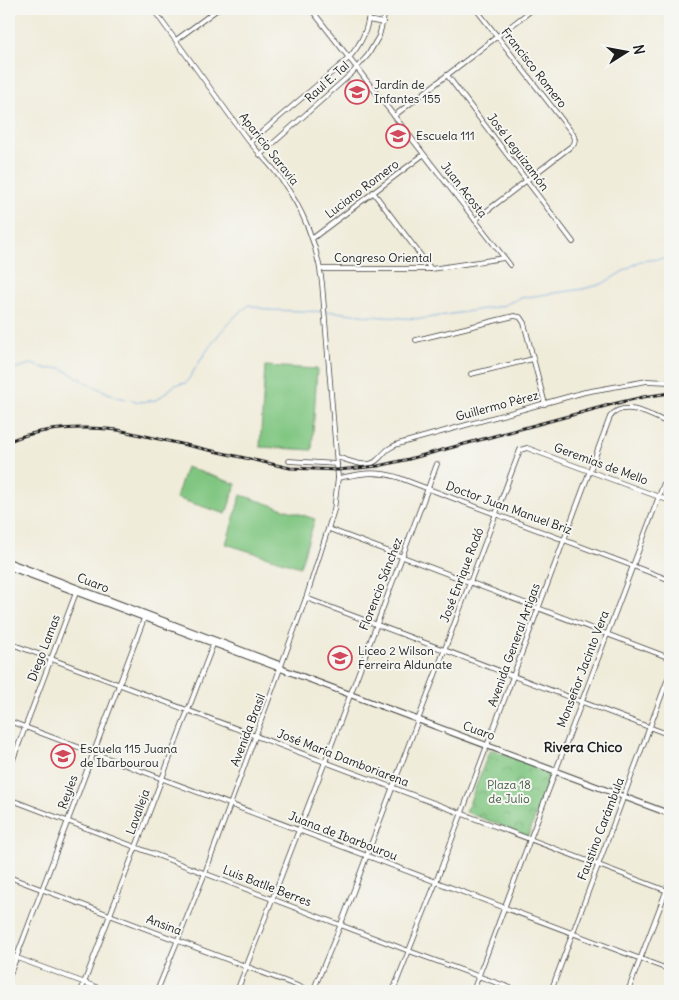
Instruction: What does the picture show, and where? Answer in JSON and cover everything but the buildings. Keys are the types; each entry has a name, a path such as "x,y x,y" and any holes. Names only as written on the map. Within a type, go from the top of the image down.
{"street":[{"name":"Aparicio Saravia","path":"153,9 250,142 281,178 292,196 312,238 321,268 338,470"},
{"path":"176,40 217,9"},
{"name":"Juan Acosta","path":"311,9 510,265"},
{"name":"Raul E. Tal","path":"250,142 349,58 360,44 366,29 370,9"},
{"name":"Raul E. Tal","path":"260,155 357,69 379,36 386,9"},
{"name":"Francisco Romero","path":"476,9 574,134 574,144 527,180"},
{"path":"394,116 533,9"},
{"path":"368,20 383,24"},
{"name":"José Leguizamón","path":"447,75 573,242"},
{"name":"Luciano Romero","path":"312,238 423,155"},
{"path":"475,220 527,180"},
{"path":"374,192 432,269"},
{"name":"Congreso Oriental","path":"321,268 432,269 504,258"},
{"path":"416,340 514,316 520,317 524,323 545,404"},
{"path":"471,374 533,359"},
{"name":"Guillermo Pérez","path":"337,457 357,463 372,464 387,449 398,444 584,392 647,381 670,382"},
{"name":"Avenida General Artigas","path":"393,991 462,814 610,417 615,411 642,411 670,424"},
{"name":"Geremias de Mello","path":"524,448 670,501"},
{"name":"José Enrique Rodó","path":"312,991 341,924 393,788 518,452 524,448"},
{"path":"290,460 338,464"},
{"name":"Florencio Sánchez","path":"237,991 437,464"},
{"name":"Monseñor Jacinto Vera","path":"472,991 670,467"},
{"name":"Avenida Brasil","path":"157,991 205,873 282,668 329,529 334,510 338,470"},
{"name":"Doctor Juan Manuel Briz","path":"338,478 371,472 385,473 670,580"},
{"path":"329,529 670,658"},
{"name":"Cuaro","path":"9,564 278,664 282,668 670,814"},
{"name":"Diego Lamas","path":"9,770 77,590"},
{"path":"306,598 670,735"},
{"name":"Reyles","path":"9,977 145,616"},
{"name":"Lavalleja","path":"82,991 214,641"},
{"name":"José María Damboriarena","path":"9,643 668,891"},
{"name":"Faustino Carámbula","path":"551,991 670,673"},
{"name":"Juana de Ibarbourou","path":"9,721 670,970"},
{"name":"Luis Batlle Berres","path":"9,799 519,991"},
{"name":"Ansina","path":"9,878 246,968 312,991"},
{"path":"628,991 668,891 670,880"},
{"path":"9,955 107,991"}],"green space":[{"path":"265,366 317,369 312,450 260,447"},
{"path":"186,467 236,484 226,514 176,498"},
{"path":"241,495 315,519 300,567 226,544"},
{"name":"Plaza 18 de Julio","path":"490,749 552,772 528,836 466,812"}],"waterway":[{"path":"9,370 31,364 48,369 61,368 117,397 140,402 157,400 175,385 186,383 206,351 222,331 249,305 268,310 336,312 421,319 502,306 520,298 583,289 602,284 640,261 670,258"}],"railway":[{"path":"9,441 49,430 76,428 118,430 290,468 338,470 378,466 409,459 613,404 670,393"}],"place":[{"name":"Jardín de Infantes 155","path":"357,92"},
{"name":"Escuela 111","path":"398,136"},
{"name":"Liceo 2 Wilson Ferreira Aldunate","path":"340,658"},
{"name":"Escuela 115 Juana de Ibarbourou","path":"63,756"}],"district":[{"name":"Rivera Chico","path":"583,747"}]}
